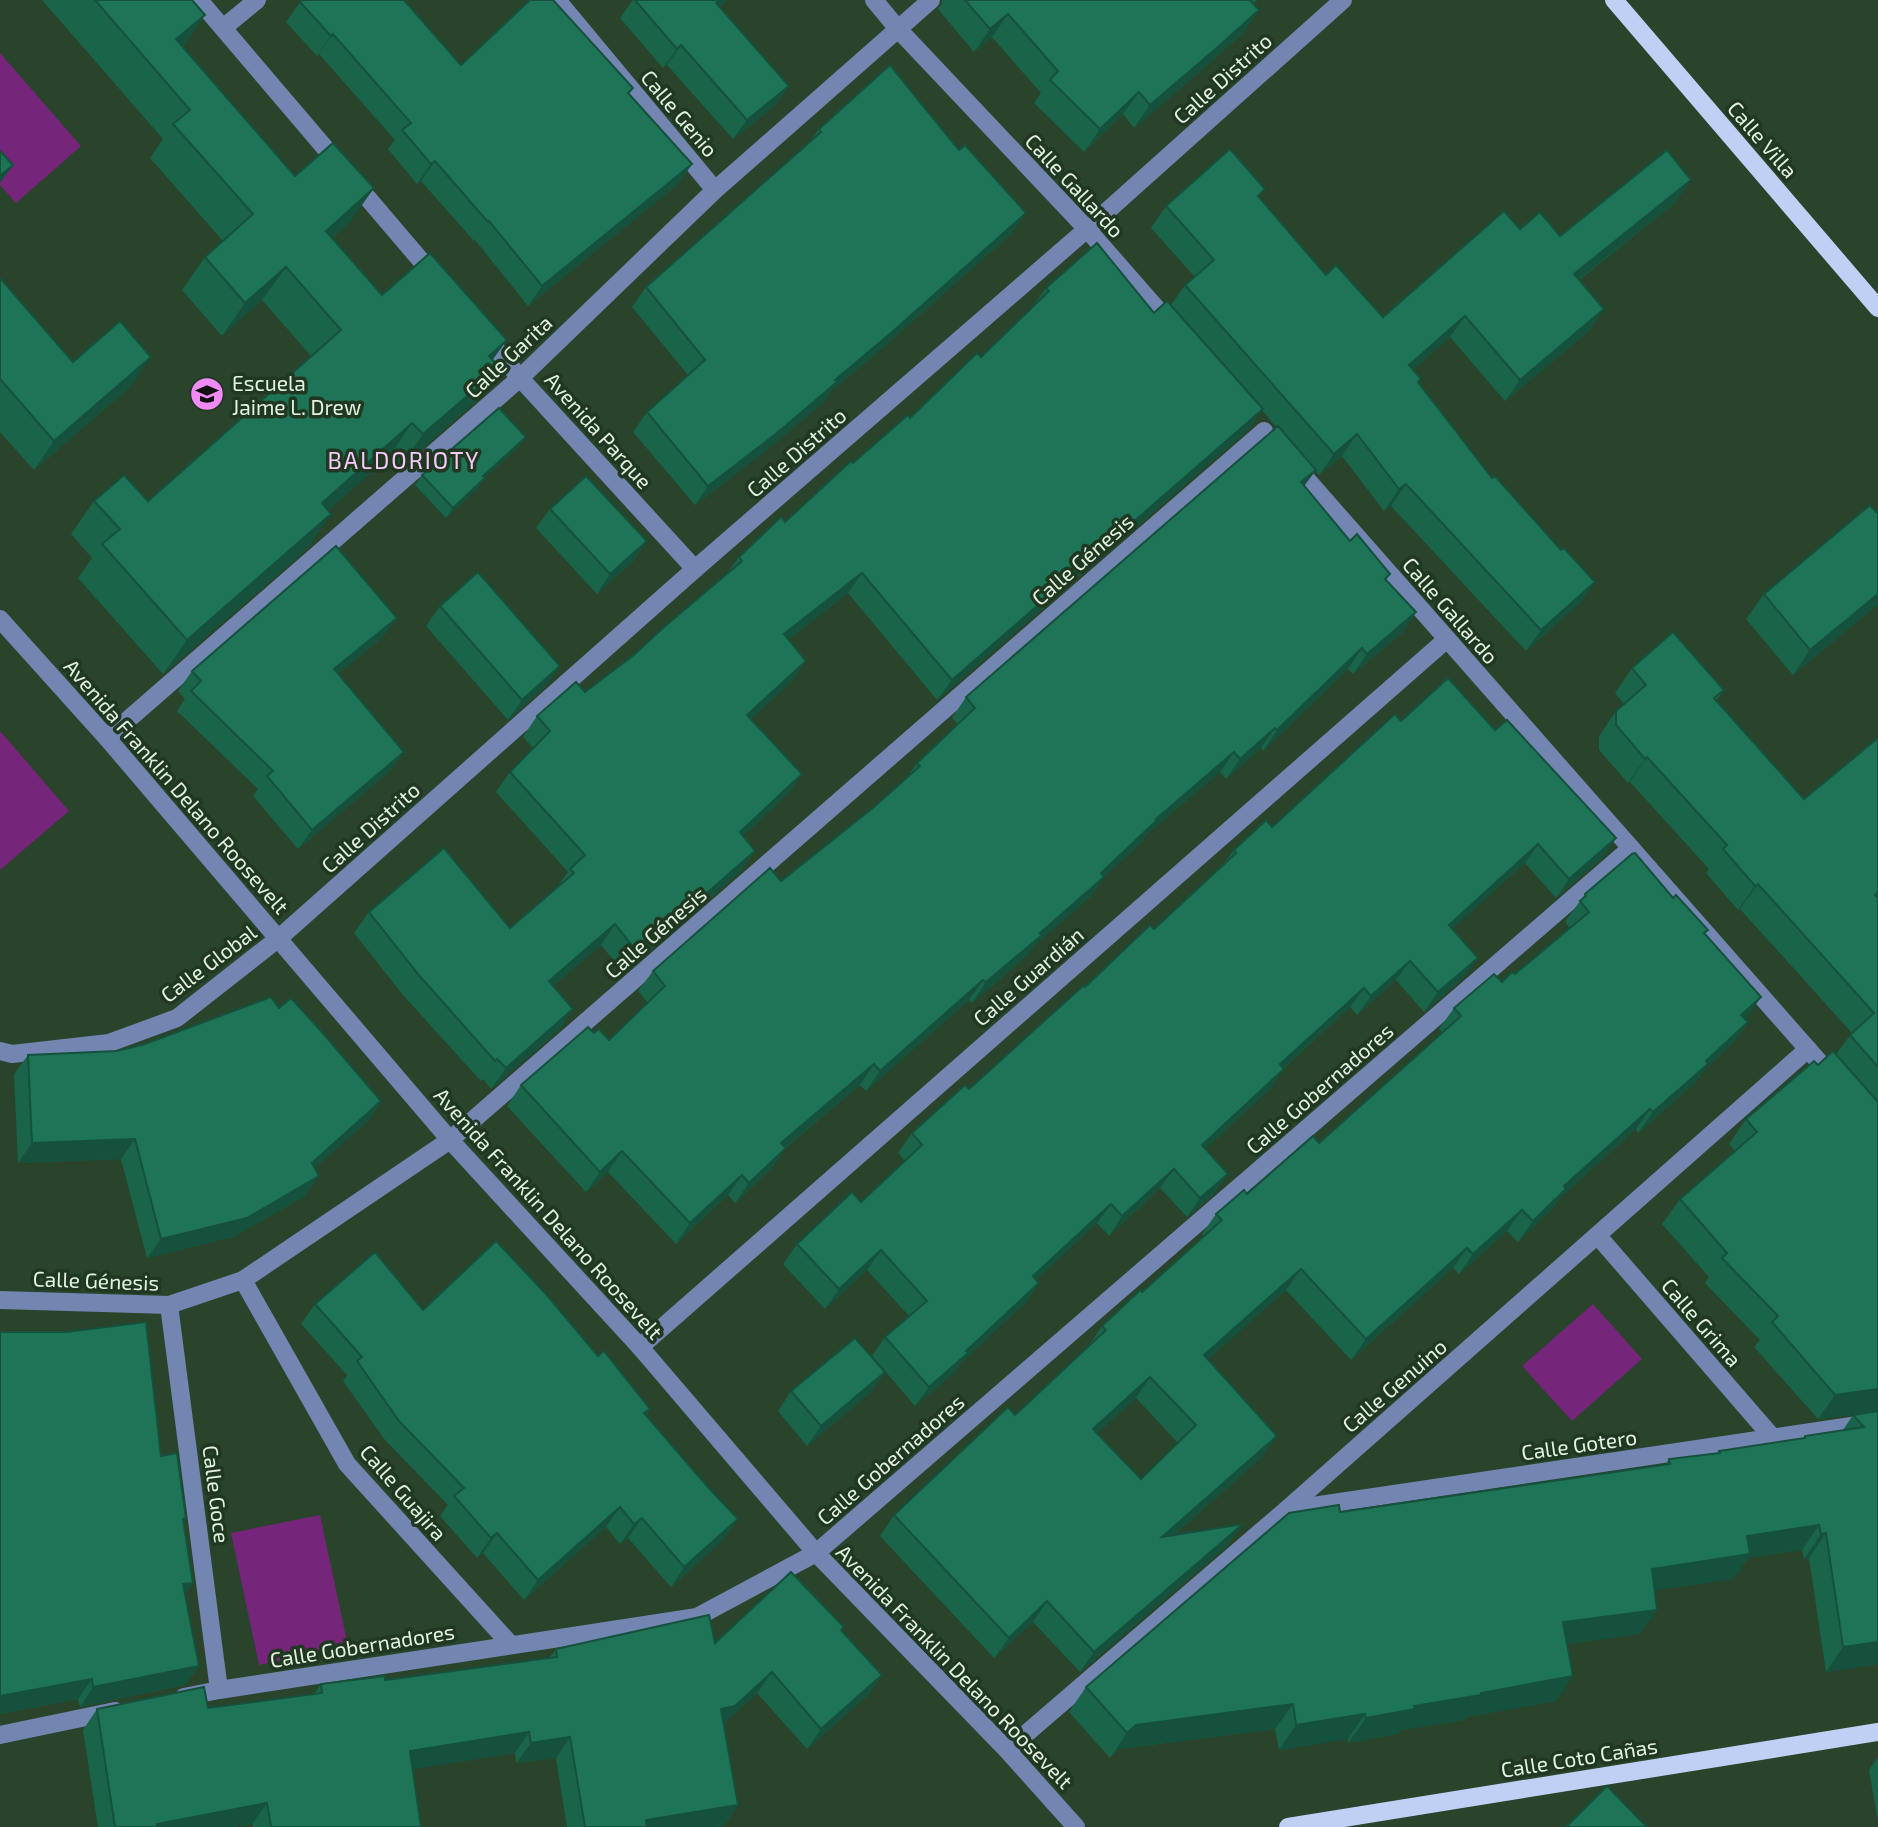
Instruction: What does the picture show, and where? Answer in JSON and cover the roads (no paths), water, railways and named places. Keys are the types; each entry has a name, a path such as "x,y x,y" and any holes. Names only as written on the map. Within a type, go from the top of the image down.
{"main road":[{"name":"Calle Villa","path":"1614,0 1878,308"},
{"name":"Calle Coto Cañas","path":"1288,1827 1878,1731"}],"street":[{"path":"199,0 448,293"},
{"path":"223,28 257,0"},
{"name":"Calle Genio","path":"557,0 715,190"},
{"name":"Calle Gallardo","path":"874,0 898,29 1087,229 1184,340"},
{"name":"Calle Garita","path":"107,738 520,378 715,190 932,0"},
{"name":"Calle Distrito","path":"279,938 695,569 1087,229 1343,0"},
{"name":"Avenida Parque","path":"475,325 695,569"},
{"name":"Calle Gallardo","path":"1269,436 1843,1089"},
{"name":"Calle Génesis","path":"0,1300 169,1305 243,1280 450,1140 1269,436"},
{"name":"Avenida Franklin Delano Roosevelt","path":"0,619 107,738 450,1140 640,1347 816,1553 1007,1750 1076,1827"},
{"name":"Calle Guardián","path":"640,1347 1447,639"},
{"name":"Calle Gobernadores","path":"164,1701 219,1690 697,1617 816,1553 1631,848"},
{"name":"Calle Global","path":"0,1051 12,1054 109,1043 177,1018 279,938"},
{"name":"Calle Genuino","path":"1007,1750 1286,1510 1808,1049"},
{"name":"Calle Grima","path":"1598,1236 1773,1438"},
{"name":"Calle Guajira","path":"243,1280 347,1464 511,1645"},
{"name":"Calle Goce","path":"169,1305 219,1690"},
{"name":"Calle Gotero","path":"1286,1510 1878,1422"},
{"path":"0,1735 137,1707"}],"place":[{"name":"Escuela Jaime L. Drew","path":"207,394"}],"district":[{"name":"BALDORIOTY","path":"404,460"}]}
